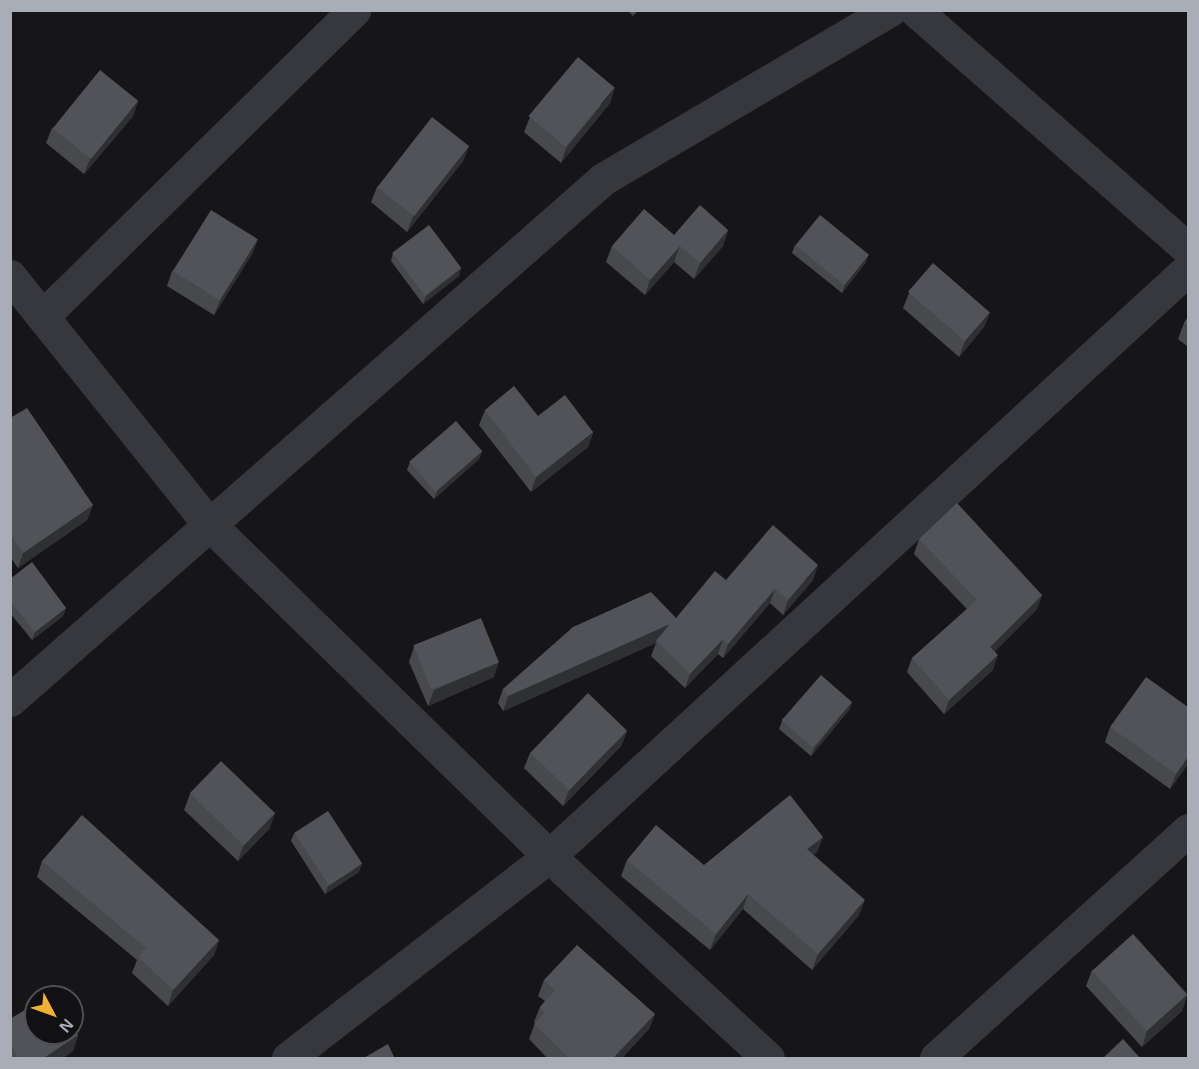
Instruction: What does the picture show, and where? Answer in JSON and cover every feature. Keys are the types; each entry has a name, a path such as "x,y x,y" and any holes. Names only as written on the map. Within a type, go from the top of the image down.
{"street":[{"path":"44,315 354,10"},
{"path":"10,700 208,523 603,179 890,10"},
{"path":"915,10 1188,249"},
{"path":"288,1059 549,856 1188,269"},
{"path":"10,276 44,315 208,523 549,856 768,1059"},
{"path":"936,1059 1188,830"}],"building":[{"path":"578,57 615,88 565,147 529,116"},
{"path":"100,70 138,101 91,159 53,128"},
{"path":"432,117 469,146 414,216 377,187"},
{"path":"700,205 728,230 700,263 680,246 650,280 612,246 644,209 674,235"},
{"path":"211,210 258,239 219,300 173,271"},
{"path":"820,215 869,255 844,285 795,245"},
{"path":"429,225 461,268 425,296 392,253"},
{"path":"933,263 990,312 965,341 908,292"},
{"path":"514,386 538,416 565,395 593,432 536,477 485,410"},
{"path":"27,408 93,505 23,553 10,534 10,418"},
{"path":"456,421 482,451 435,492 409,462"},
{"path":"957,503 1042,595 990,647 998,655 949,700 912,658 977,600 919,539"},
{"path":"773,525 818,565 788,600 775,589 728,644 723,639 690,674 656,641 670,624 508,696 503,689 573,627 651,592 676,618 715,571 726,580"},
{"path":"32,562 66,608 35,632 10,601 10,579"},
{"path":"481,618 499,663 431,690 413,645"},
{"path":"821,675 852,702 813,747 782,720"},
{"path":"1146,677 1188,707 1188,757 1176,774 1110,727"},
{"path":"588,693 627,731 569,790 530,753"},
{"path":"221,761 275,813 244,845 190,793"},
{"path":"790,795 823,837 807,849 865,900 818,954 748,894 716,934 627,860 656,825 704,865"},
{"path":"328,811 362,864 329,886 294,833"},
{"path":"82,815 219,940 173,990 138,957 146,948 42,861"},
{"path":"1133,934 1187,994 1146,1031 1092,971"},
{"path":"577,945 655,1014 612,1059 570,1059 534,1024 545,1013 540,1007 555,990 544,980"},
{"path":"24,1010 24,1045 63,1045 42,1059 19,1059 10,1044 10,1019"},
{"path":"1123,1039 1141,1059 1102,1059"},
{"path":"388,1044 395,1059 362,1059"}]}
